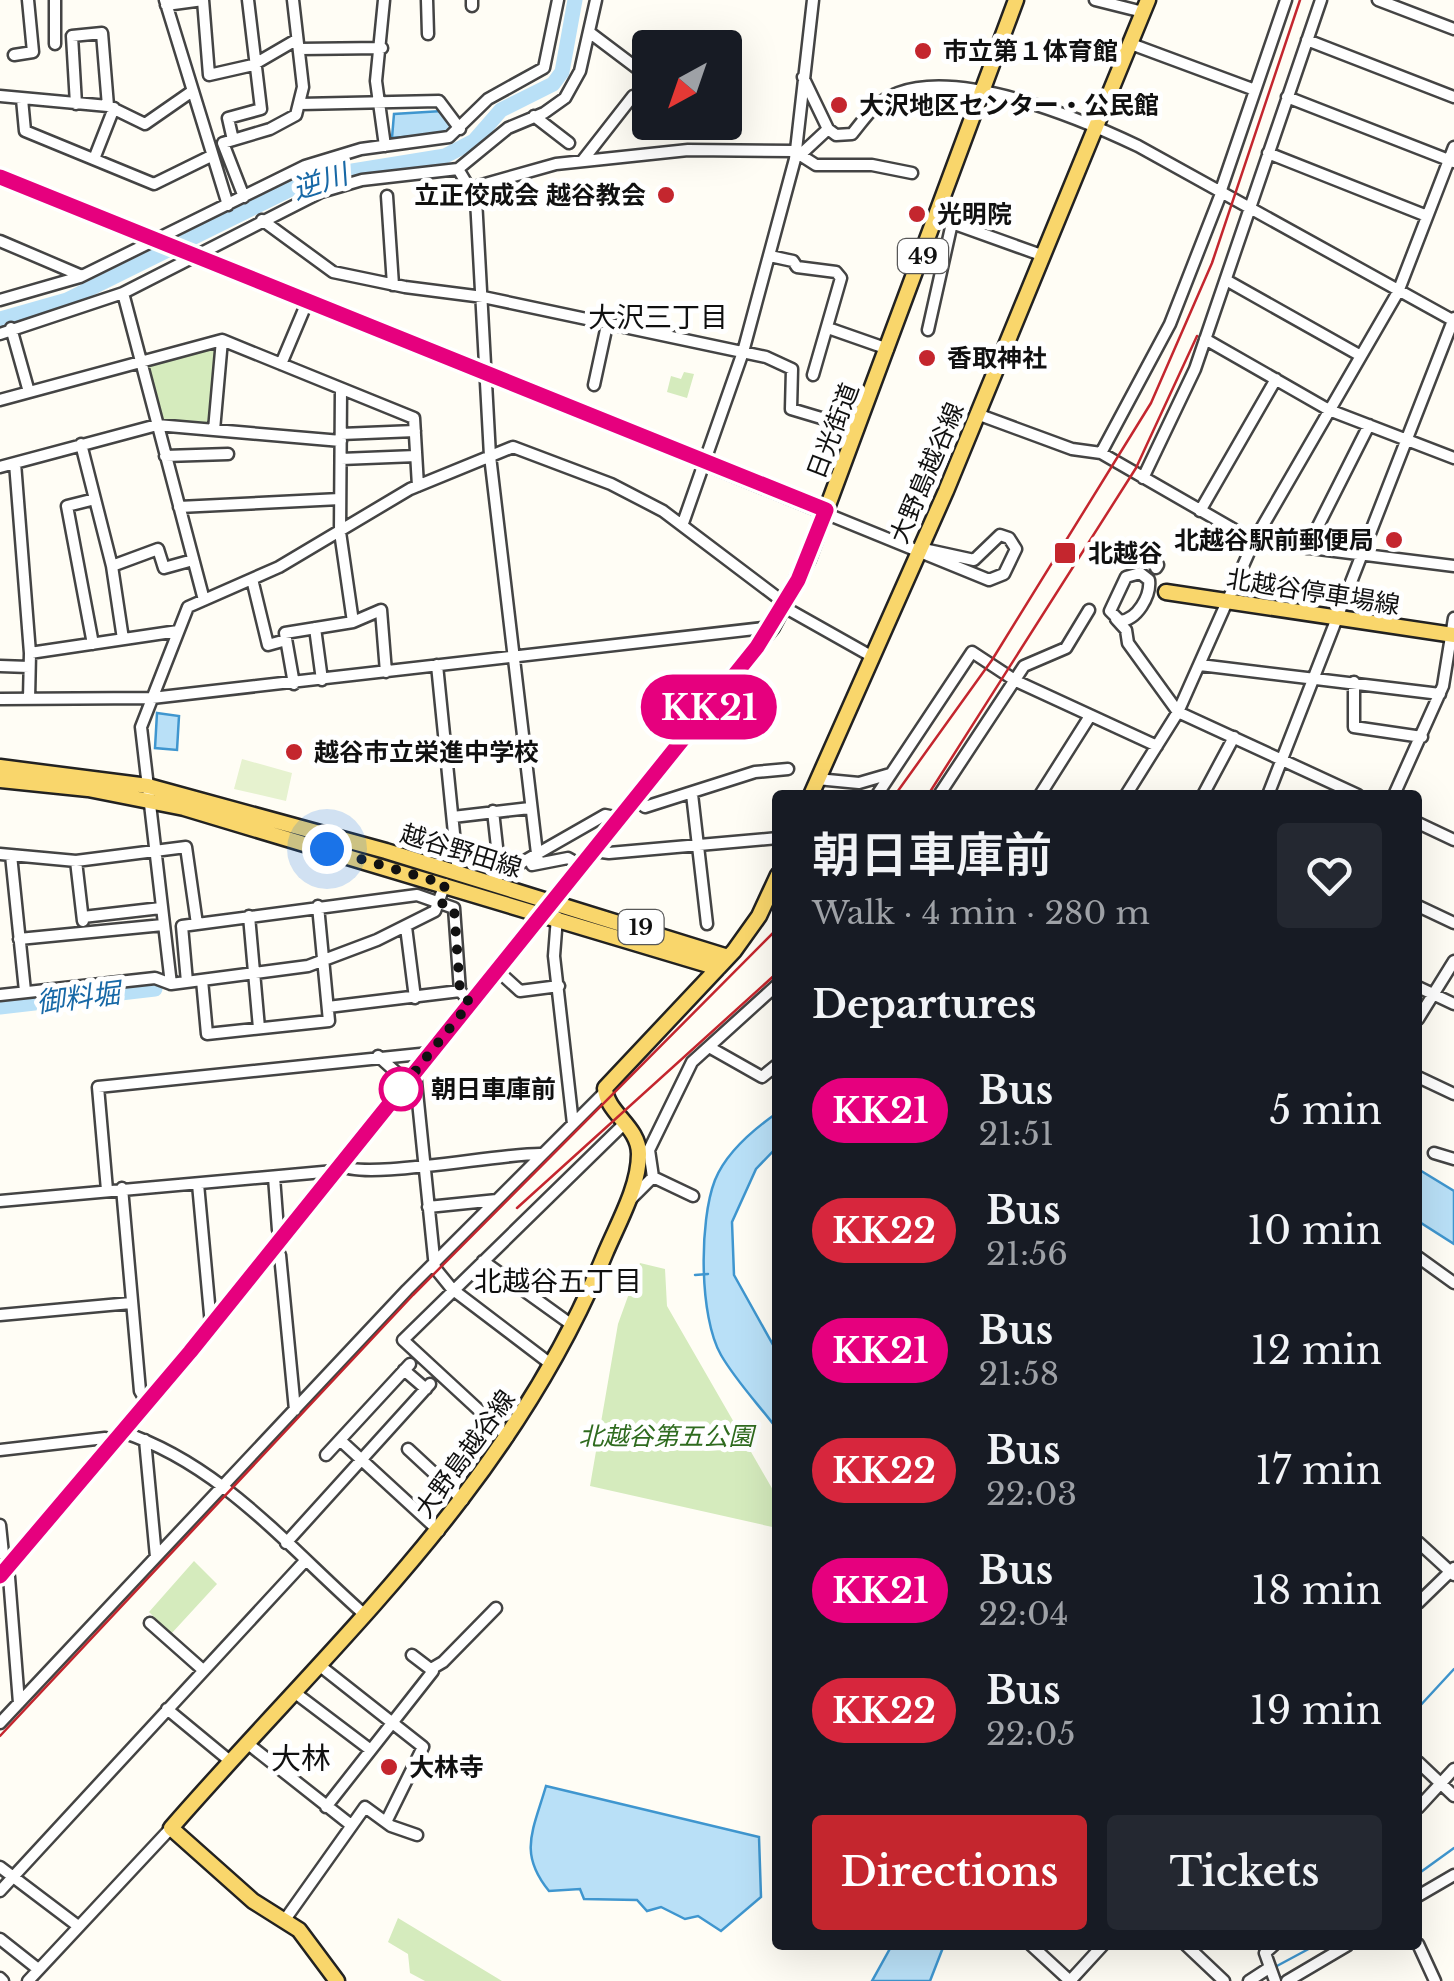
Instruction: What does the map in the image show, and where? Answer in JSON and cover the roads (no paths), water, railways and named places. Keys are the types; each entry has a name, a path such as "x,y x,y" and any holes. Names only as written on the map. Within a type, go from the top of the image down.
{"main road":[{"name":"日光街道","path":"5,1570 147,1403 411,1077 465,997 497,970 551,911 594,850 772,627 785,606 826,510 888,348 945,221 1016,0"},
{"name":"大野島越谷線","path":"813,790 977,414 1146,6"},
{"name":"北越谷停車場線","path":"1166,592 1453,635"},
{"name":"越谷野田線","path":"0,767 149,793 458,873 551,911"},
{"name":"越谷野田線","path":"0,780 149,793 445,884 723,962"},
{"path":"644,1153 604,1093 608,1082 723,962 753,926 772,887"},
{"name":"大野島越谷線","path":"171,1828 365,1615 464,1500 508,1438 572,1325 627,1202 644,1153"},
{"path":"171,1828 254,1901 309,1939 337,1981"}],"street":[{"path":"14,56 34,52 28,0"},
{"path":"55,0 55,44"},
{"path":"228,205 190,92 166,2 203,0 209,76 253,65 297,45 382,48"},
{"path":"233,140 228,118 261,108 248,0"},
{"path":"244,197 222,143 270,129 296,114 300,104 293,0"},
{"path":"384,0 382,48 376,69 385,146"},
{"path":"428,0 428,34"},
{"path":"0,300 82,276 305,166 385,146 440,140 460,128 488,100 544,68 558,0"},
{"path":"29,392 6,331 123,293 191,254 321,192 362,180 458,169 508,128 558,104 577,82 596,0"},
{"path":"683,523 744,352 797,154 813,0"},
{"path":"1094,0 1146,6"},
{"path":"1101,453 1170,324 1222,190 1286,0"},
{"path":"1143,478 1179,408 1206,339 1321,0"},
{"path":"1378,0 1454,29"},
{"path":"589,32 632,64"},
{"path":"76,104 72,36 102,33 111,107 94,159"},
{"path":"1307,40 1454,97"},
{"path":"1131,44 1255,90"},
{"path":"803,78 828,129 836,135 852,134 866,112 899,92 932,86 985,93 1098,127 1222,190 1454,320 1270,790"},
{"path":"0,96 111,107 145,124 190,92"},
{"path":"1288,96 1451,161"},
{"path":"583,160 632,97"},
{"path":"22,99 25,131 154,184 210,156"},
{"path":"300,104 438,101 460,128"},
{"path":"534,116 569,143"},
{"path":"797,154 828,129"},
{"path":"1129,790 1178,712 1254,541 1398,292 1454,146"},
{"path":"471,188 583,160 688,150 797,154 816,165 872,165 912,173"},
{"path":"1268,153 1427,216"},
{"path":"458,169 476,199 490,456 537,858"},
{"path":"0,177 994,580 1004,574 1016,549 1010,538 1000,535 974,560 919,548"},
{"path":"387,196 393,285"},
{"path":"262,220 333,272 483,297 744,352 792,369 790,409 858,428"},
{"path":"928,330 945,221 1044,256"},
{"path":"0,241 82,276"},
{"path":"770,256 793,261 798,267 836,272 841,278 813,375"},
{"path":"1226,280 1361,356"},
{"path":"123,293 204,600"},
{"path":"282,364 308,300"},
{"path":"594,385 608,325"},
{"path":"828,328 888,348"},
{"path":"1206,339 1330,410 1454,458"},
{"path":"214,430 222,340"},
{"path":"0,400 222,340 414,418 418,486"},
{"path":"1200,511 1276,379"},
{"path":"341,388 340,532 353,622"},
{"path":"977,414 1072,449 1101,453 1254,541 1454,566"},
{"path":"0,466 157,424 341,437 414,431"},
{"path":"1307,548 1369,424"},
{"path":"81,444 112,566 122,639"},
{"path":"171,984 142,726 188,607 252,579 418,486 513,447 611,484 683,523 785,606 870,656"},
{"path":"165,456 228,454"},
{"path":"341,460 416,456"},
{"path":"15,463 30,653 28,699"},
{"path":"93,644 67,506 95,498"},
{"path":"179,507 340,499"},
{"path":"112,566 158,549 164,568 193,560"},
{"path":"1126,630 1109,606 1126,577 1136,572 1166,592"},
{"path":"252,579 268,645 286,640"},
{"path":"1149,580 1145,598 1126,630 1128,643 1178,712 1344,790"},
{"path":"1145,598 1166,592"},
{"path":"294,684 286,633 353,622 381,610 386,672"},
{"path":"942,790 1024,666 1066,648 1089,610"},
{"path":"1116,619 1125,622 1132,617"},
{"path":"1396,790 1440,694 1454,618"},
{"path":"0,698 152,698 772,627"},
{"path":"314,628 322,680"},
{"path":"30,653 178,631"},
{"path":"880,790 972,652 1016,682 1157,746"},
{"path":"1200,665 1440,694"},
{"path":"0,666 29,667"},
{"path":"437,666 458,873"},
{"path":"1354,682 1354,727 1422,737"},
{"path":"1043,790 1090,716"},
{"path":"1206,790 1234,737"},
{"path":"635,799 645,807 755,772 788,769"},
{"path":"818,779 859,783 891,774"},
{"path":"692,794 708,924"},
{"path":"453,817 530,808"},
{"path":"493,811 502,873"},
{"path":"485,884 537,858 605,815 620,818"},
{"path":"1422,825 1454,840"},
{"path":"594,850 609,853 772,838"},
{"path":"24,991 6,854 76,861 186,847 197,924"},
{"path":"537,858 568,858 582,866"},
{"path":"76,861 84,932"},
{"path":"0,994 155,978 171,984 324,960 406,927 441,903 445,884"},
{"path":"187,982 182,926 417,895 454,908 465,997 328,1007"},
{"path":"202,980 207,1034 329,1021 318,906"},
{"path":"83,917 161,908"},
{"path":"1422,908 1454,923"},
{"path":"551,911 573,1124"},
{"path":"249,916 258,1028"},
{"path":"19,939 164,925"},
{"path":"406,927 415,998"},
{"path":"1422,1012 1454,961"},
{"path":"497,970 520,990 559,986"},
{"path":"693,1196 653,1177 644,1153 692,1062 772,989"},
{"path":"1422,989 1454,1004"},
{"path":"709,1047 762,1076 772,1068"},
{"path":"107,1190 98,1087 430,1053"},
{"path":"378,1056 411,1077 434,1263 452,1288 552,1365"},
{"path":"1422,1079 1454,1094"},
{"path":"0,1723 434,1263 604,1093"},
{"path":"508,1438 404,1340 452,1288 626,1122"},
{"path":"1434,1153 1454,1159"},
{"path":"0,1200 274,1177 337,1168 541,1154"},
{"path":"274,1177 278,1230 284,1234"},
{"path":"627,1202 653,1177"},
{"path":"198,1184 211,1325"},
{"path":"122,1188 140,1391 147,1403"},
{"path":"428,1207 499,1200"},
{"path":"272,1248 280,1256 295,1410"},
{"path":"1422,1260 1454,1283"},
{"path":"483,1261 572,1325"},
{"path":"0,1315 132,1302"},
{"path":"286,1543 428,1386 407,1367 326,1455"},
{"path":"0,1450 105,1438 144,1440 166,1447 224,1486 365,1615"},
{"path":"144,1440 156,1557"},
{"path":"340,1440 438,1530"},
{"path":"408,1449 464,1500"},
{"path":"0,1525 9,1577 19,1703"},
{"path":"1422,1545 1453,1572 1422,1599"},
{"path":"0,1891 305,1560"},
{"path":"326,1807 368,1748 392,1725 430,1669 444,1662 496,1608"},
{"path":"150,1623 204,1670"},
{"path":"412,1656 430,1669"},
{"path":"320,1664 424,1747 386,1822"},
{"path":"294,1692 368,1748"},
{"path":"167,1708 230,1761"},
{"path":"246,1743 350,1826"},
{"path":"1422,1766 1454,1796"},
{"path":"1422,1804 1454,1769"},
{"path":"284,1920 366,1807 386,1822 418,1835"},
{"path":"28,1981 171,1828"},
{"path":"0,1867 78,1926"},
{"path":"1422,1894 1454,1875"},
{"path":"0,1939 38,1969"},
{"path":"1036,1950 1070,1981 1098,1950"},
{"path":"1191,1950 1224,1981"},
{"path":"1265,1950 1276,1981"},
{"path":"1287,1981 1340,1950"},
{"path":"1421,1950 1435,1981"},
{"path":"1249,1981 1269,1968"}],"water":[{"path":"442,111 454,128 443,134 392,138 394,114"},
{"path":"157,713 179,716 177,750 155,748"},
{"path":"772,1117 772,1152 756,1169 732,1222 734,1275 772,1343 772,1423 721,1355 705,1294 706,1219 715,1180 726,1160"},
{"path":"1422,1171 1454,1191 1454,1244 1422,1224"},
{"path":"546,1786 759,1837 761,1897 721,1931 698,1916 685,1919 661,1907 647,1911 637,1900 584,1899 580,1889 549,1891 539,1877 531,1853 533,1829"},
{"path":"889,1950 942,1950 930,1981 872,1981"}],"waterway":[{"name":"逆川","path":"0,319 67,300 293,188 340,173 445,156 474,141 501,110 553,84 562,72 575,0"},
{"name":"御料堀","path":"0,1007 155,989"},
{"path":"695,1275 708,1274"},
{"path":"1422,1704 1454,1669"},
{"path":"1422,1871 1454,1848"},
{"path":"1275,1967 1307,1950"}],"railway":[{"path":"899,790 992,660 1151,403 1212,263 1300,0"},
{"path":"931,790 1136,468 1197,336"},
{"path":"0,1736 413,1295 772,934"},
{"path":"517,1208 772,977"}],"place":[{"name":"市立第１体育館","path":"923,51"},
{"name":"大沢地区センター・公民館","path":"839,105"},
{"name":"立正佼成会 越谷教会","path":"666,195"},
{"name":"光明院","path":"917,214"},
{"name":"香取神社","path":"927,358"},
{"name":"北越谷駅前郵便局","path":"1394,540"},
{"name":"北越谷","path":"1065,553"},
{"name":"越谷市立栄進中学校","path":"294,752"},
{"name":"朝日車庫前","path":"401,1089"},
{"name":"大林寺","path":"389,1767"}],"district":[{"name":"大沢三丁目","path":"658,317"},
{"name":"北越谷五丁目","path":"558,1281"},
{"name":"大林","path":"301,1758"}],"park label":[{"name":"北越谷第五公園","path":"666,1436"}]}
